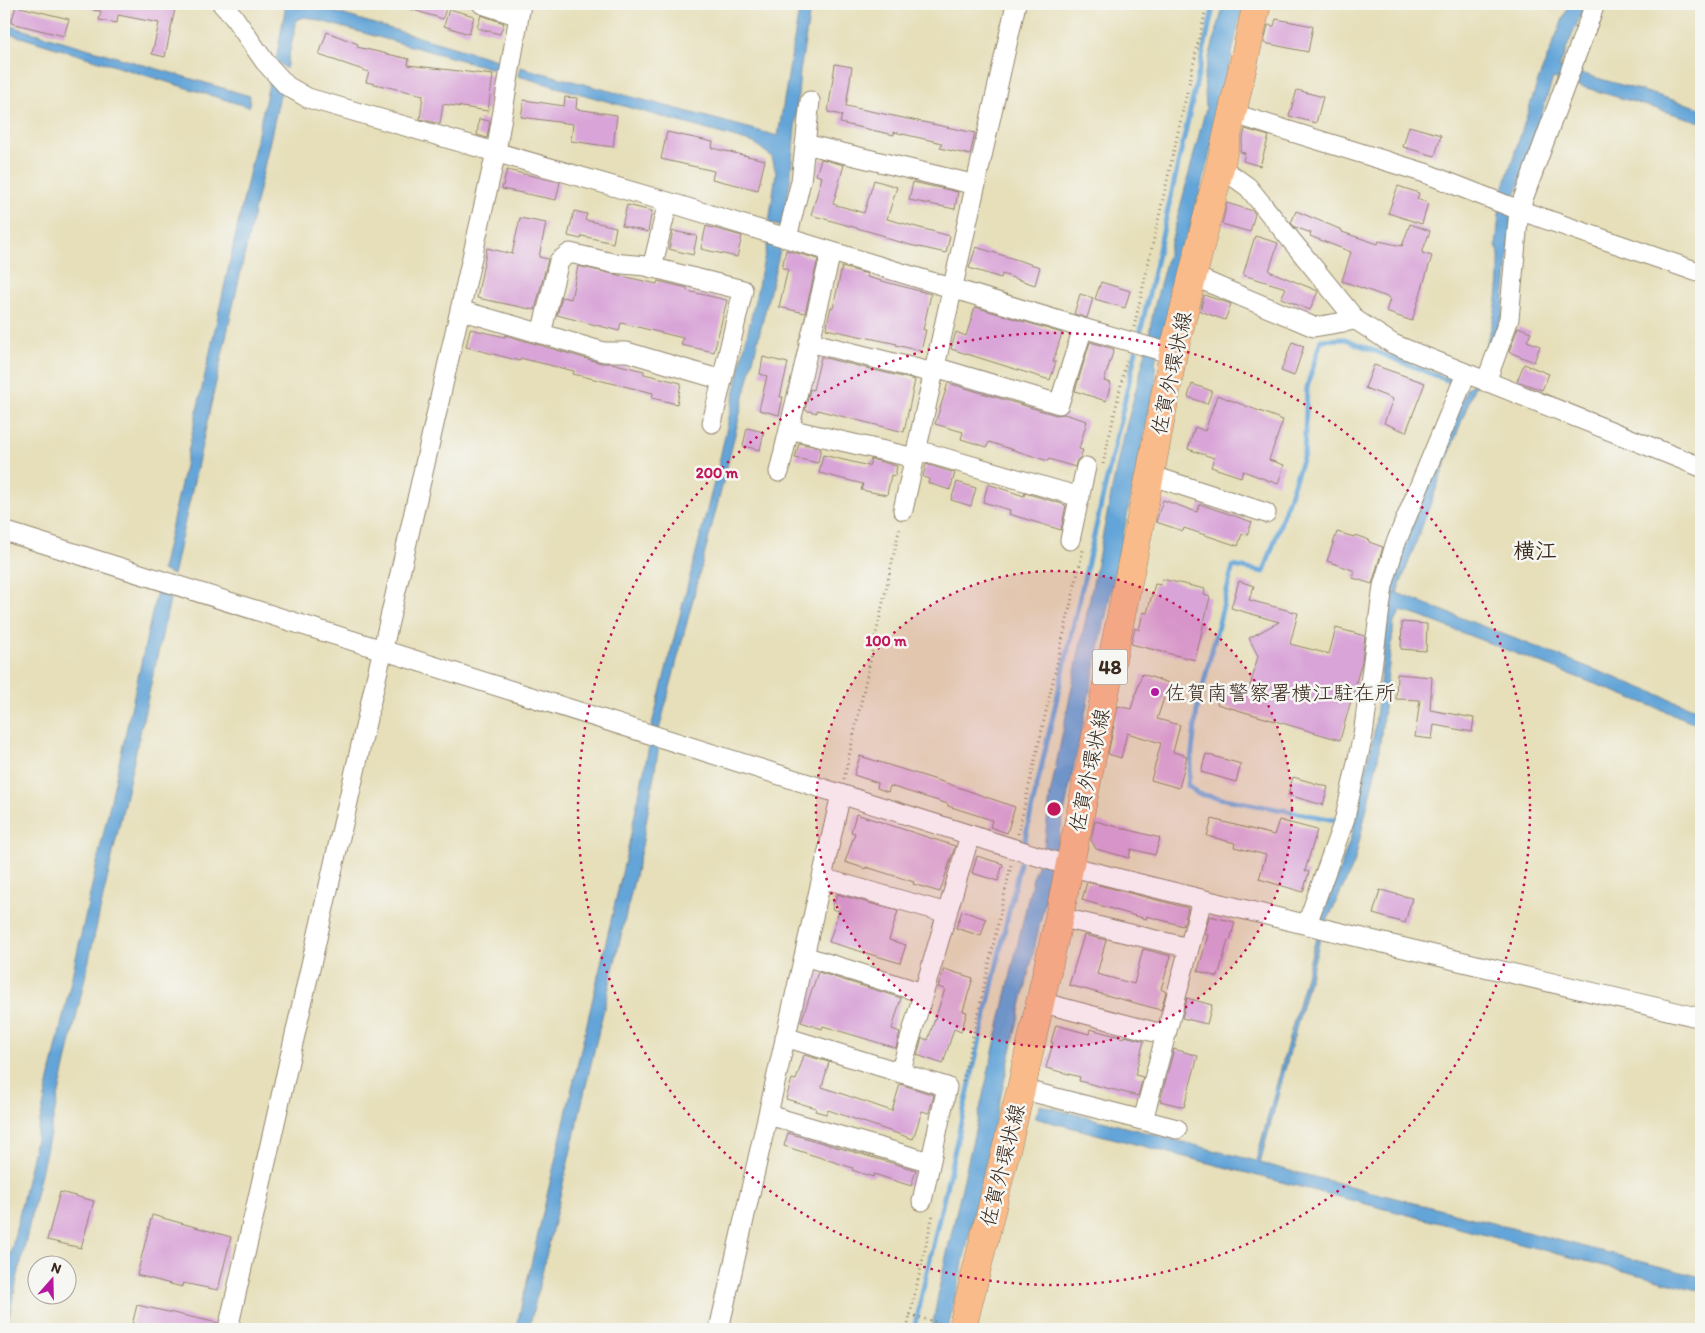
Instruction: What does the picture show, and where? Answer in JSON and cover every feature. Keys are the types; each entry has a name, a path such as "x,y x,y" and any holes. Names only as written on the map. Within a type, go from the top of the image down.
{"main road":[{"name":"佐賀外環状線","path":"962,1329 1021,1088 1059,916 1066,865 1150,475 1152,348 1193,276 1220,167 1256,4"}],"street":[{"path":"222,4 233,16 264,62 287,86 308,98 668,202 1152,348"},
{"path":"228,1329 496,152 520,10 482,4"},
{"path":"903,510 1016,4"},
{"path":"1486,382 1509,319 1511,207 1564,85 1595,4"},
{"path":"787,238 801,181 810,101"},
{"path":"1231,114 1425,173 1511,207 1701,273"},
{"path":"805,144 976,185"},
{"path":"1220,167 1248,186 1356,320 1393,344 1463,382 1486,382 1701,467"},
{"path":"652,268 668,202"},
{"path":"778,472 831,252"},
{"path":"541,334 559,261 570,253 612,263 652,268 743,290 712,423"},
{"path":"1193,276 1314,327 1356,320"},
{"path":"460,310 604,352 627,352 722,380"},
{"path":"809,342 935,370 1059,404 1083,328"},
{"path":"1317,926 1363,735 1384,586 1395,544 1463,382"},
{"path":"788,429 916,454 1080,497"},
{"path":"1078,542 1080,497 1094,467"},
{"path":"1150,475 1266,513"},
{"path":"4,531 1038,857 1202,900 1701,1018"},
{"path":"719,1329 841,794"},
{"path":"900,1073 970,835"},
{"path":"822,878 947,913"},
{"path":"1143,1120 1202,900"},
{"path":"1059,916 1189,948"},
{"path":"804,956 923,994"},
{"path":"1040,1002 1166,1035"},
{"path":"786,1038 947,1087 930,1162 928,1205"},
{"path":"1021,1088 1177,1129"},
{"path":"768,1116 930,1162"}],"path":[{"path":"1094,467 1152,348 1207,4"},
{"path":"841,794 903,510"},
{"path":"962,1082 1015,850 1078,542"},
{"path":"907,1329 928,1205"},
{"path":"910,1315 962,1329"}],"water":[{"path":"286,4 307,4 507,63 504,72 306,17 297,19 286,69 276,60"},
{"path":"800,4 811,4 800,72 790,183 782,227 769,223 776,173 772,157 754,143 518,76 520,67 778,136"},
{"path":"1224,4 1243,4 1213,141 1155,363 1156,380 1050,879 948,1329 932,1329 941,1279 1034,873 1044,848 1050,795 1120,450 1145,355 1154,308 1206,108 1204,76"},
{"path":"1569,4 1585,4 1559,67 1701,108 1701,122 1553,78 1514,200 1503,312 1397,593 1701,711 1701,725 1419,616 1401,611 1394,622 1378,759 1354,864 1322,932 1260,1163 1701,1277 1701,1291 1035,1118 1040,1105 1256,1161 1318,931 1351,837 1374,733 1391,590 1401,553 1467,388 1473,384 1488,340 1495,311 1499,281 1499,255 1496,246 1501,195 1539,78"},
{"path":"4,24 250,96 249,107 4,32"},
{"path":"270,79 281,91 173,575 162,570"},
{"path":"768,241 781,246 724,479 659,730 651,728 718,467"},
{"path":"157,591 171,595 6,1329 4,1329 4,1284"},
{"path":"650,742 659,746 642,846 529,1329 516,1329 629,843"}],"building":[{"path":"93,4 176,4 165,57 152,54 159,23 118,15 117,23 99,20 101,11 93,10"},
{"path":"403,4 447,4 443,19 403,7"},
{"path":"16,6 69,19 64,36 11,23"},
{"path":"449,9 474,16 469,34 444,26"},
{"path":"481,15 504,23 500,34 477,28"},
{"path":"1276,19 1313,26 1308,52 1264,43 1268,25 1274,26"},
{"path":"327,32 358,44 357,47 409,59 408,65 493,75 488,111 443,104 440,124 420,119 423,95 366,82 369,72 319,55"},
{"path":"835,64 852,67 846,106 975,133 970,155 940,148 942,143 894,132 894,135 840,123 842,115 828,112"},
{"path":"1297,90 1323,97 1316,123 1289,116"},
{"path":"565,97 577,98 576,109 617,115 613,147 571,141 573,124 521,117 524,100 564,106"},
{"path":"479,119 490,121 487,138 477,135"},
{"path":"1409,126 1441,135 1435,156 1403,147"},
{"path":"1245,129 1269,136 1260,166 1243,161 1245,153 1240,152"},
{"path":"667,132 713,142 712,148 765,160 758,190 712,179 714,171 661,159"},
{"path":"821,159 844,165 833,204 864,213 874,180 897,187 887,219 950,236 946,253 885,238 885,236 811,215 822,177 816,175"},
{"path":"507,170 560,182 556,200 502,189"},
{"path":"913,182 958,192 955,209 909,200"},
{"path":"1398,186 1419,193 1417,199 1428,203 1422,224 1388,213"},
{"path":"1227,203 1253,211 1255,214 1250,232 1222,224"},
{"path":"627,205 652,211 648,232 622,226"},
{"path":"574,211 587,214 585,220 616,227 613,243 582,236 581,239 568,236"},
{"path":"1296,211 1342,230 1342,232 1378,244 1379,241 1402,246 1410,224 1430,231 1422,253 1432,256 1412,321 1386,312 1390,298 1342,281 1351,252 1310,236 1311,233 1295,227 1291,223"},
{"path":"520,218 546,223 539,257 548,259 535,310 477,298 487,248 512,254"},
{"path":"706,226 742,236 737,257 701,249"},
{"path":"673,231 697,236 693,255 669,249"},
{"path":"1255,236 1278,243 1269,271 1318,291 1310,310 1281,298 1286,288 1243,275"},
{"path":"976,247 1040,267 1035,285 1002,274 1001,278 969,268"},
{"path":"786,250 818,259 805,313 779,307 788,269 782,268"},
{"path":"578,266 657,284 658,281 687,288 687,291 727,300 714,352 681,345 683,338 621,323 619,331 557,315 562,297 571,299"},
{"path":"842,267 868,274 867,277 931,294 923,330 926,330 921,351 826,329 831,307 833,308"},
{"path":"1101,282 1130,291 1125,308 1095,299"},
{"path":"1080,294 1093,298 1087,318 1074,314"},
{"path":"1204,295 1231,304 1225,320 1200,311"},
{"path":"975,307 1062,333 1053,362 1056,362 1050,380 951,349 956,332 966,336"},
{"path":"1518,327 1531,332 1527,341 1540,346 1534,362 1509,352"},
{"path":"470,329 505,337 505,335 601,363 611,363 644,371 644,374 681,383 677,404 652,398 653,393 573,374 574,371 520,358 520,361 466,347"},
{"path":"1090,342 1114,349 1104,381 1111,383 1106,401 1075,391"},
{"path":"1292,342 1304,346 1294,376 1281,371"},
{"path":"763,357 788,363 780,397 783,397 779,415 759,410 767,376 760,374"},
{"path":"821,357 915,380 904,432 817,410 817,413 805,410 810,389 813,390"},
{"path":"1524,364 1549,374 1542,390 1517,381"},
{"path":"1374,365 1425,383 1406,432 1384,423 1393,399 1365,388"},
{"path":"948,383 1056,415 1064,414 1087,421 1079,449 1083,450 1075,467 1049,459 1048,461 989,442 987,447 961,439 963,432 935,424"},
{"path":"1192,384 1212,391 1207,404 1188,397"},
{"path":"1217,395 1283,420 1269,460 1284,465 1278,484 1243,471 1241,477 1211,467 1214,458 1188,449 1195,427 1205,431"},
{"path":"747,428 764,432 760,450 743,446"},
{"path":"799,443 821,448 818,463 795,458"},
{"path":"823,455 869,466 871,459 897,466 895,476 891,475 887,495 861,490 863,484 819,473"},
{"path":"926,464 955,473 950,490 928,483 929,479 923,477"},
{"path":"957,482 976,488 971,506 951,500"},
{"path":"988,484 1024,496 1025,493 1066,505 1061,530 1009,514 1010,510 983,502"},
{"path":"1163,500 1197,512 1200,504 1252,522 1247,535 1242,534 1238,546 1184,528 1183,531 1156,522"},
{"path":"1337,532 1354,537 1355,535 1383,547 1372,584 1353,578 1355,571 1327,561"},
{"path":"1162,579 1205,589 1204,595 1210,597 1195,660 1131,644 1135,628 1139,630 1143,612 1147,613 1155,584 1161,585"},
{"path":"1239,581 1254,586 1249,600 1298,613 1290,644 1329,654 1336,628 1365,636 1362,661 1340,740 1217,704 1223,686 1248,694 1258,656 1249,638 1279,622 1231,608"},
{"path":"1402,622 1427,624 1426,651 1401,649"},
{"path":"1142,674 1169,683 1157,719 1180,725 1173,752 1187,756 1179,788 1151,780 1161,743 1127,733 1121,758 1108,754 1118,706 1131,709"},
{"path":"1397,674 1432,677 1430,710 1474,718 1472,732 1434,725 1432,739 1415,737 1420,700 1396,699"},
{"path":"1206,754 1241,764 1236,782 1201,772"},
{"path":"860,756 1015,807 1007,833 990,827 992,820 948,806 948,804 890,786 888,792 877,788 878,783 854,775"},
{"path":"1293,777 1328,787 1323,805 1288,795"},
{"path":"856,814 955,846 940,892 913,884 914,882 845,862 855,833 851,832"},
{"path":"1212,819 1274,835 1279,820 1317,830 1305,871 1309,872 1303,892 1259,879 1266,855 1234,847 1235,843 1207,836"},
{"path":"1095,821 1160,838 1155,855 1131,849 1129,858 1096,849 1091,840"},
{"path":"977,856 1003,864 998,881 972,873"},
{"path":"1087,882 1188,908 1183,926 1147,916 1146,919 1082,900"},
{"path":"1380,890 1412,898 1405,923 1373,914"},
{"path":"837,894 898,911 889,940 906,945 900,963 829,942 839,911 832,909"},
{"path":"962,911 986,919 981,936 956,928"},
{"path":"1209,916 1235,922 1218,977 1198,971 1208,935 1205,934"},
{"path":"1084,935 1106,940 1097,974 1134,984 1143,949 1171,956 1161,989 1166,992 1161,1010 1069,985"},
{"path":"944,969 973,978 963,1011 967,1012 961,1032 954,1029 943,1064 917,1055 922,1038 928,1040 945,989 938,987"},
{"path":"818,972 901,998 892,1029 900,1032 896,1048 823,1026 822,1029 801,1022"},
{"path":"1187,998 1212,1005 1207,1024 1182,1018"},
{"path":"1056,1025 1089,1034 1090,1029 1144,1041 1135,1075 1143,1077 1138,1096 1079,1081 1080,1077 1046,1068"},
{"path":"1174,1049 1198,1056 1184,1107 1160,1101"},
{"path":"804,1055 829,1062 822,1087 892,1111 900,1084 934,1095 929,1113 922,1111 913,1139 828,1110 826,1114 815,1111 816,1108 786,1099 792,1079 796,1080"},
{"path":"788,1133 916,1170 911,1186 874,1174 873,1177 852,1170 853,1168 784,1146"},
{"path":"60,1192 94,1201 81,1248 47,1240"},
{"path":"152,1215 231,1237 218,1290 183,1283 182,1287 137,1275"},
{"path":"137,1305 218,1323 217,1329 131,1329"}],"waterway":[{"path":"1140,334 1214,4"},
{"path":"1340,821 1198,794 1188,786 1197,710 1233,566 1264,572 1304,454 1307,387 1321,340 1345,339 1457,384"},
{"path":"1024,843 1136,351"},
{"path":"914,1329 1020,863"}],"place":[{"name":"佐賀南警察署横江駐在所","path":"1155,692"}],"district":[{"name":"横江","path":"1535,550"}]}
